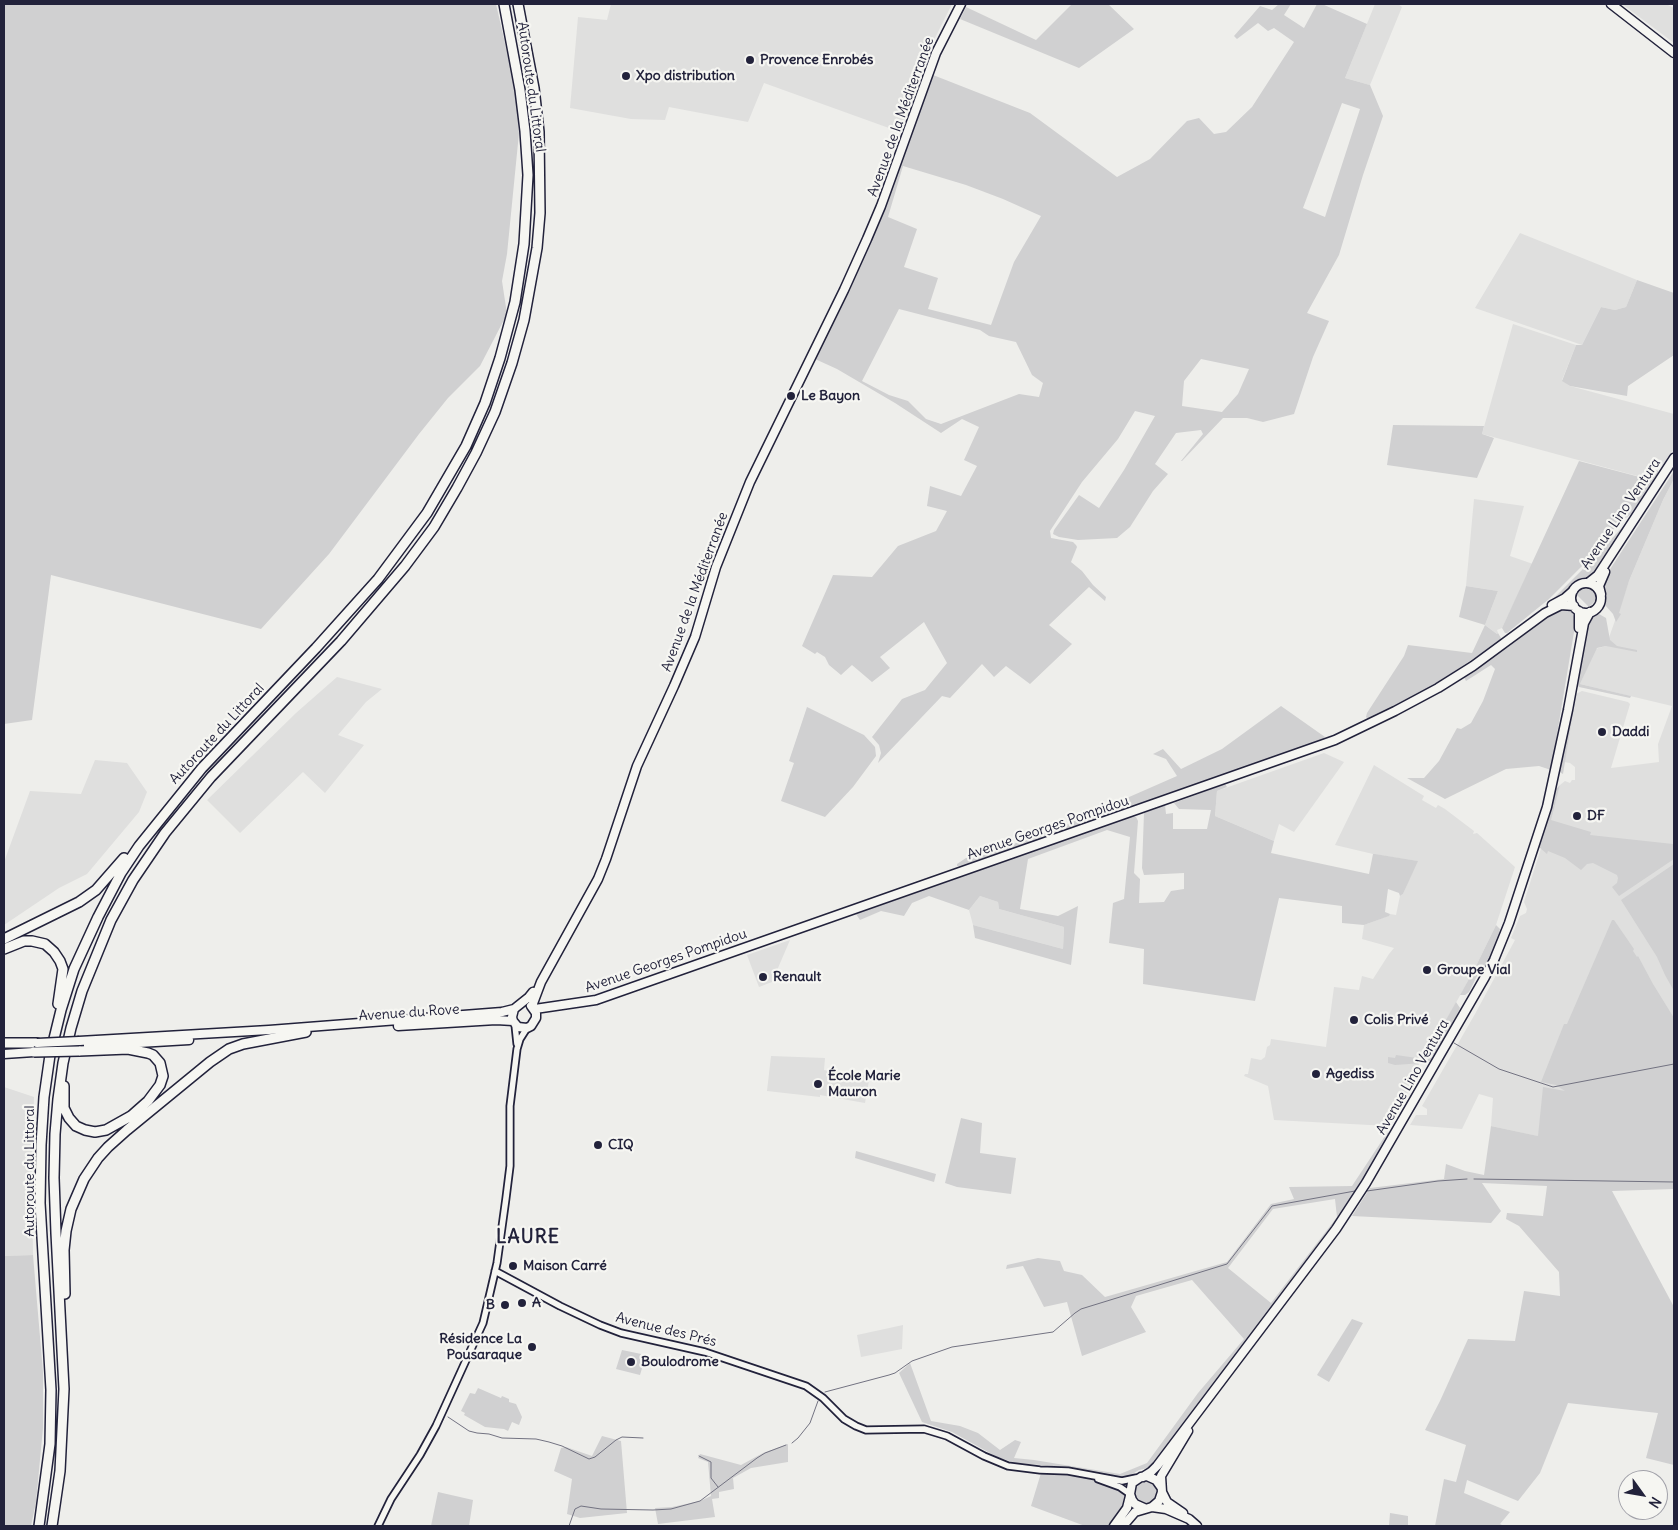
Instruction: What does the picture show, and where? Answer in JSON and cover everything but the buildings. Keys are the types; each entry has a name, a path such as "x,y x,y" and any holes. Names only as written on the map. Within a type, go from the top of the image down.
{"highway":[{"name":"Autoroute du Littoral","path":"39,1526 50,1444 51,1390 40,1203 42,1120 50,1055 61,1010 74,969 86,940 121,873 139,846 202,768 348,614 398,553 427,513 446,481 466,446 485,404 515,302 524,244 528,175 520,90 504,4"},
{"name":"Autoroute du Littoral","path":"52,1526 60,1471 64,1390 54,1178 58,1099 71,1028 82,991 106,931 132,880 165,833 211,777 341,641 405,566 434,527 457,488 491,420 512,363 524,320 537,248 540,213 539,132 534,88 518,4"},
{"path":"4,939 62,912 96,890 117,868 171,798 249,717"},
{"path":"4,1045 33,1049 79,1046 148,1053 153,1055 160,1063 163,1076 160,1085 148,1101 131,1116 106,1130 95,1132 76,1126 64,1108 65,1078 72,1036 88,980 106,931"},
{"path":"4,949 24,941 39,942 54,952 63,969 46,1058 41,1096 38,1156 40,1203"},
{"path":"64,1390 64,1250 66,1231 71,1209 84,1179 98,1158 127,1130 216,1057 229,1049 243,1044 306,1032"}],"main road":[{"name":"Avenue de la Méditerranée","path":"867,240 928,64 956,4"},
{"name":"Avenue de la Méditerranée","path":"517,1007 529,997 541,982 598,878 636,766 681,672 695,637 716,567 750,482 867,240 936,53 960,4"},
{"path":"1611,4 1674,53"},
{"name":"Avenue Lino Ventura","path":"1588,583 1598,575 1674,458"},
{"name":"Avenue Lino Ventura","path":"1601,594 1599,586 1603,576 1674,465"},
{"path":"1588,583 1595,586 1601,594 1597,608 1590,612 1577,609 1571,600 1573,590 1580,584 1588,583"},
{"name":"Avenue Georges Pompidou","path":"533,1008 570,1005 596,1000 1335,740 1395,712 1473,666 1546,608 1565,598 1573,590"},
{"name":"Avenue Georges Pompidou","path":"1515,634 1554,608 1564,605 1577,609"},
{"name":"Avenue Lino Ventura","path":"1563,731 1568,686 1580,625 1577,609"},
{"name":"Avenue Lino Ventura","path":"1142,1477 1157,1466 1336,1229 1366,1183 1485,978 1509,923 1547,807 1584,623 1590,612"},
{"name":"Avenue de la Méditerranée","path":"533,1008 541,982"},
{"path":"79,1046 502,1012 524,1004 533,1008 536,1018 534,1023 527,1028 522,1028 514,1023 512,1017 517,1007"},
{"name":"Avenue Georges Pompidou","path":"536,1018 570,1005"},
{"name":"Avenue du Rove","path":"79,1046 496,1020 514,1023"},
{"path":"4,1054 33,1049"},
{"name":"Avenue Lino Ventura","path":"1161,1490 1161,1476 1164,1469 1209,1398"},
{"path":"1114,1526 1127,1508 1132,1484 1142,1477 1152,1477 1167,1502 1182,1512 1189,1520"},
{"path":"1123,1526 1135,1512 1159,1501 1161,1490"},
{"path":"1130,1495 1135,1504 1166,1508 1197,1526"}],"street":[{"path":"514,1023 517,1048"},
{"path":"378,1526 391,1499 427,1444 483,1323 495,1271 510,1166 510,1106 517,1048 527,1028"},
{"name":"Avenue des Prés","path":"495,1271 560,1306 621,1333 706,1352 806,1386 823,1398 844,1418 866,1430 924,1429 935,1431 1008,1466 1086,1474 1122,1481 1142,1477"},
{"name":"Avenue des Prés","path":"1086,1474 1120,1487 1130,1495"}],"shaded area":[{"path":"4,4 496,4 515,87 519,133 507,254 502,281 507,314 480,366 448,398 419,434 329,554 261,629 51,575 32,720 4,724"},
{"path":"611,4 952,4 930,48 900,132 764,83 748,122 669,107 665,120 631,119 570,108 578,17 607,20"},
{"path":"1072,4 1108,4 1134,29 1079,68 960,19 966,7 1036,40"},
{"path":"1279,4 1291,4 1284,15 1304,28 1317,4 1322,4 1367,24 1345,78 1370,85 1383,116 1339,255 1307,313 1329,321 1313,357 1294,414 1263,422 1247,418 1223,418 1182,461 1203,434 1201,430 1176,433 1155,464 1168,474 1153,491 1130,527 1117,538 1078,540 1059,537 1053,534 1079,495 1099,508 1124,470 1155,416 1135,411 1118,439 1082,482 1050,531 1051,538 1073,542 1076,545 1077,547 1071,562 1106,597 1105,601 1089,587 1049,625 1072,644 1030,684 1006,666 994,677 982,664 950,698 942,696 878,763 881,753 879,745 872,737 902,699 925,690 947,663 924,622 880,657 890,668 872,682 852,665 841,675 829,665 825,657 817,652 815,654 802,646 833,575 872,577 898,546 936,531 947,511 927,506 930,486 961,496 977,466 964,460 979,427 962,419 941,433 895,403 837,369 815,359 850,290 878,224 933,75 1030,113 1117,177 1150,159 1187,121 1199,118 1214,134 1226,132 1252,107 1294,42 1274,28 1268,31 1258,23 1237,39 1234,36 1260,6 1272,10","holes":["1342,103 1360,109 1325,217 1303,208","903,166 966,185 1041,216 1014,262 991,325 928,309 938,278 904,267 917,229 888,217","899,309 980,330 989,336 1016,342 1032,375 1043,383 1039,397 1019,394 941,424 926,419 908,401 889,395 862,381","1201,359 1249,369 1238,394 1222,412 1182,406 1184,381"]},
{"path":"1375,4 1398,4 1402,7 1370,85 1345,78"},
{"path":"1622,4 1666,4 1674,8 1674,43"},
{"path":"1520,233 1637,280 1626,307 1615,310 1601,307 1582,345 1475,308"},
{"path":"1637,280 1674,293 1674,355 1628,386 1627,396 1570,386 1562,381 1576,345 1582,345 1601,307 1615,310 1626,307"},
{"path":"1513,324 1576,345 1562,380 1570,386 1674,414 1674,449 1663,465 1658,465 1655,469 1657,472 1652,480 1482,434"},
{"path":"1393,425 1484,426 1482,434 1494,438 1477,478 1387,465"},
{"path":"1579,461 1651,480 1657,472 1655,469 1659,474 1636,511 1621,521 1585,563 1549,599 1505,633 1502,628"},
{"path":"1674,471 1674,479 1663,500 1629,581 1619,613 1621,614 1616,622 1613,614 1605,605 1603,583 1605,577"},
{"path":"1674,479 1674,1177 1537,1136 1491,1126 1493,1098 1479,1094 1462,1129 1410,1125 1416,1115 1427,1115 1427,1109 1422,1106 1515,940 1511,938 1520,916 1526,913 1527,909 1524,902 1560,785 1565,781 1570,783 1572,780 1575,780 1575,767 1570,763 1564,762 1576,694 1582,691 1630,704 1611,768 1659,762 1658,744 1672,706 1580,684 1595,649 1606,646 1629,581 1663,500"},
{"path":"1474,499 1524,506 1510,556 1533,564 1502,628 1497,630 1497,634 1485,625 1498,591 1466,586"},
{"path":"1629,520 1596,573 1589,578 1578,579 1571,584 1564,595 1549,603 1589,563"},
{"path":"1466,586 1498,591 1485,625 1459,617"},
{"path":"1584,587 1591,589 1596,595 1596,600 1589,607 1577,595 1580,589"},
{"path":"1561,609 1571,611 1576,620 1551,770 1539,766 1506,769 1445,799 1407,778 1424,778 1439,761 1457,728 1461,729 1471,723 1483,701 1495,669 1491,665 1466,681 1464,677"},
{"path":"1599,614 1606,618 1610,640 1617,646 1637,650 1637,652 1606,646 1597,648 1580,684 1631,696 1630,698 1579,687 1577,684 1586,623 1590,617"},
{"path":"1485,625 1498,633 1501,638 1500,641 1426,690 1369,720 1366,717 1404,656 1408,645 1472,653"},
{"path":"337,677 382,689 366,702 338,735 364,745 325,793 303,772 240,833 207,800 296,713"},
{"path":"1574,694 1576,694 1563,774 1559,770"},
{"path":"1281,706 1325,737 1322,740 963,867 957,866 966,858 972,859 1063,826 1177,776 1166,759 1153,754 1163,749 1181,769 1222,749"},
{"path":"807,707 864,735 875,747 876,756 853,787 825,817 781,801 794,763 789,761"},
{"path":"1324,753 1344,762 1294,832 1279,824 1274,841 1215,816 1217,791"},
{"path":"95,760 127,763 147,792 139,812 87,874 59,888 4,925 4,862 30,791 81,794"},
{"path":"1374,765 1424,796 1422,800 1436,808 1438,805 1445,809 1474,831 1473,834 1477,833 1515,867 1496,925 1475,968 1423,1063 1419,1063 1418,1076 1389,1126 1274,1120 1268,1086 1244,1076 1248,1074 1251,1058 1261,1060 1265,1057 1271,1039 1326,1047 1334,987 1359,990 1362,976 1373,979 1394,948 1362,939 1364,925 1390,914 1396,915 1400,896 1403,894 1417,861 1373,854 1335,845"},
{"path":"1225,784 1227,787 1217,791 1215,816 1274,841 1271,853 1369,874 1373,854 1418,861 1403,894 1400,896 1399,893 1388,889 1385,912 1390,914 1389,916 1364,925 1342,923 1342,906 1279,898 1255,1001 1143,984 1144,949 1109,943 1113,903 1124,899 1130,837 1107,830 1028,859 1020,909 1058,916 1078,906 1071,965 975,938 973,925 1063,949 1064,927 999,909 998,902 980,896 969,910 929,896 912,903 904,916 881,911 860,920 856,914 1133,816 1138,821 1134,873 1140,879 1139,903 1164,902 1171,891 1184,889 1184,873 1144,875 1142,868 1144,813 1165,805 1166,814 1173,813 1173,829 1207,829 1211,810 1179,809 1174,803"},
{"path":"1560,785 1551,820 1591,832 1590,835 1673,844 1674,859 1619,896 1612,887 1617,883 1617,875 1593,863 1587,864 1581,870 1565,858 1548,851 1547,854 1538,844 1556,789"},
{"path":"1674,864 1674,991 1657,957 1621,900"},
{"path":"980,896 998,902 999,909 1064,927 1063,949 973,925 969,910"},
{"path":"1612,920 1614,920 1634,949 1633,951 1638,956 1674,1018 1674,1189 1612,1191 1674,1307 1674,1465 1646,1458 1658,1413 1568,1403 1540,1473 1518,1501 1467,1480 1464,1493 1510,1512 1500,1524 1504,1526 1435,1526 1444,1479 1456,1482 1466,1445 1425,1430 1468,1339 1515,1341 1524,1291 1560,1296 1559,1272 1519,1226 1506,1219 1507,1213 1543,1216 1547,1186 1482,1183 1501,1211 1491,1223 1352,1216 1370,1188 1444,1179 1446,1164 1484,1175 1491,1126 1538,1136 1543,1087 1565,1091 1556,1085 1541,1082 1564,1024 1567,1024"},
{"path":"1496,925 1500,929 1496,947 1489,961 1480,970 1469,992 1465,995 1460,995 1475,968"},
{"path":"790,940 772,982 759,987 747,955"},
{"path":"1456,1002 1460,1008 1447,1036 1432,1060 1423,1063 1395,1065 1388,1063 1388,1057 1395,1058 1396,1055 1424,1059"},
{"name":"École Marie Mauron","path":"771,1056 825,1058 824,1070 861,1077 862,1074 870,1075 865,1103 820,1095 820,1097 767,1091"},
{"path":"4,1087 34,1097 32,1164 33,1255 4,1256"},
{"path":"961,1118 982,1123 980,1153 1016,1158 1011,1194 957,1187 945,1183"},
{"path":"1390,1132 1391,1135 1354,1196 1152,1467 1123,1477 1065,1467 1016,1463 997,1457 952,1432 922,1422 899,1373 910,1363 931,1421 960,1426 978,1433 1000,1450 1015,1440 1021,1442 1014,1458 1120,1474 1147,1463 1198,1393 1244,1339 1192,1280 1136,1296 1131,1307 1146,1332 1082,1356 1067,1302 1044,1307 1023,1266 1006,1269 1007,1265 1038,1258 1060,1261 1064,1271 1082,1275 1105,1297 1227,1262 1271,1204 1294,1199 1289,1187 1352,1186 1387,1133","holes":["1335,1199 1337,1217 1271,1303 1228,1268 1273,1209"]},
{"path":"856,1151 936,1174 934,1182 855,1158"},
{"path":"33,1255 43,1372 43,1428 36,1502 31,1526 4,1526 4,1256"},
{"path":"1352,1319 1363,1323 1329,1382 1317,1375"},
{"path":"903,1325 902,1349 861,1357 857,1335"},
{"name":"Boulodrome","path":"622,1350 646,1355 640,1375 616,1369"},
{"path":"478,1388 501,1398 502,1396 509,1399 509,1402 516,1404 522,1417 519,1425 512,1422 508,1431 485,1427 464,1415 465,1413 461,1411 470,1393 475,1394"},
{"path":"602,1436 621,1441 627,1513 580,1518 567,1514 572,1479 554,1471 561,1448 566,1447 592,1456"},
{"path":"788,1444 788,1462 751,1468 733,1478 734,1489 719,1492 719,1498 712,1499 715,1517 658,1524 655,1508 672,1507 700,1501 711,1496 708,1462 698,1458 700,1454 741,1465 763,1453"},
{"path":"1041,1473 1074,1475 1119,1490 1125,1496 1123,1509 1110,1526 1085,1526 1031,1506"},
{"path":"1146,1480 1155,1483 1158,1492 1155,1501 1146,1504 1137,1501 1134,1492 1137,1483"},
{"path":"438,1492 473,1500 469,1526 431,1526"},
{"path":"1390,1513 1408,1516 1408,1526 1389,1526"}],"waterway":[{"path":"1454,1043 1499,1069 1553,1087 1674,1064"},
{"path":"1367,1191 1467,1179"},
{"path":"1474,1179 1674,1182"},
{"path":"825,1392 895,1373 912,1361 952,1347 1053,1332 1081,1309 1227,1264 1272,1206 1355,1191"},
{"path":"792,1443 810,1423 818,1401"},
{"path":"448,1417 469,1431 502,1438 536,1439 549,1442 589,1459 595,1457 622,1437 643,1438"},
{"path":"569,1526 575,1509 581,1506 601,1509 653,1510 671,1509 700,1501 757,1458 786,1445"},
{"path":"699,1456 711,1462 711,1478 718,1487"}],"place":[{"name":"Provence Enrobés","path":"750,60"},
{"name":"Xpo distribution","path":"626,76"},
{"name":"Le Bayon","path":"791,396"},
{"name":"Daddi","path":"1602,732"},
{"name":"DF","path":"1577,816"},
{"name":"Groupe Vial","path":"1427,970"},
{"name":"Renault","path":"763,977"},
{"name":"Colis Privé","path":"1354,1020"},
{"name":"Agediss","path":"1316,1074"},
{"name":"École Marie Mauron","path":"818,1084"},
{"name":"CIQ","path":"598,1145"},
{"name":"Maison Carré","path":"513,1266"},
{"name":"A","path":"522,1303"},
{"name":"B","path":"505,1305"},
{"name":"Résidence La Pousaraque","path":"532,1347"},
{"name":"Boulodrome","path":"631,1362"}],"district":[{"name":"LAURE","path":"528,1238"}]}
